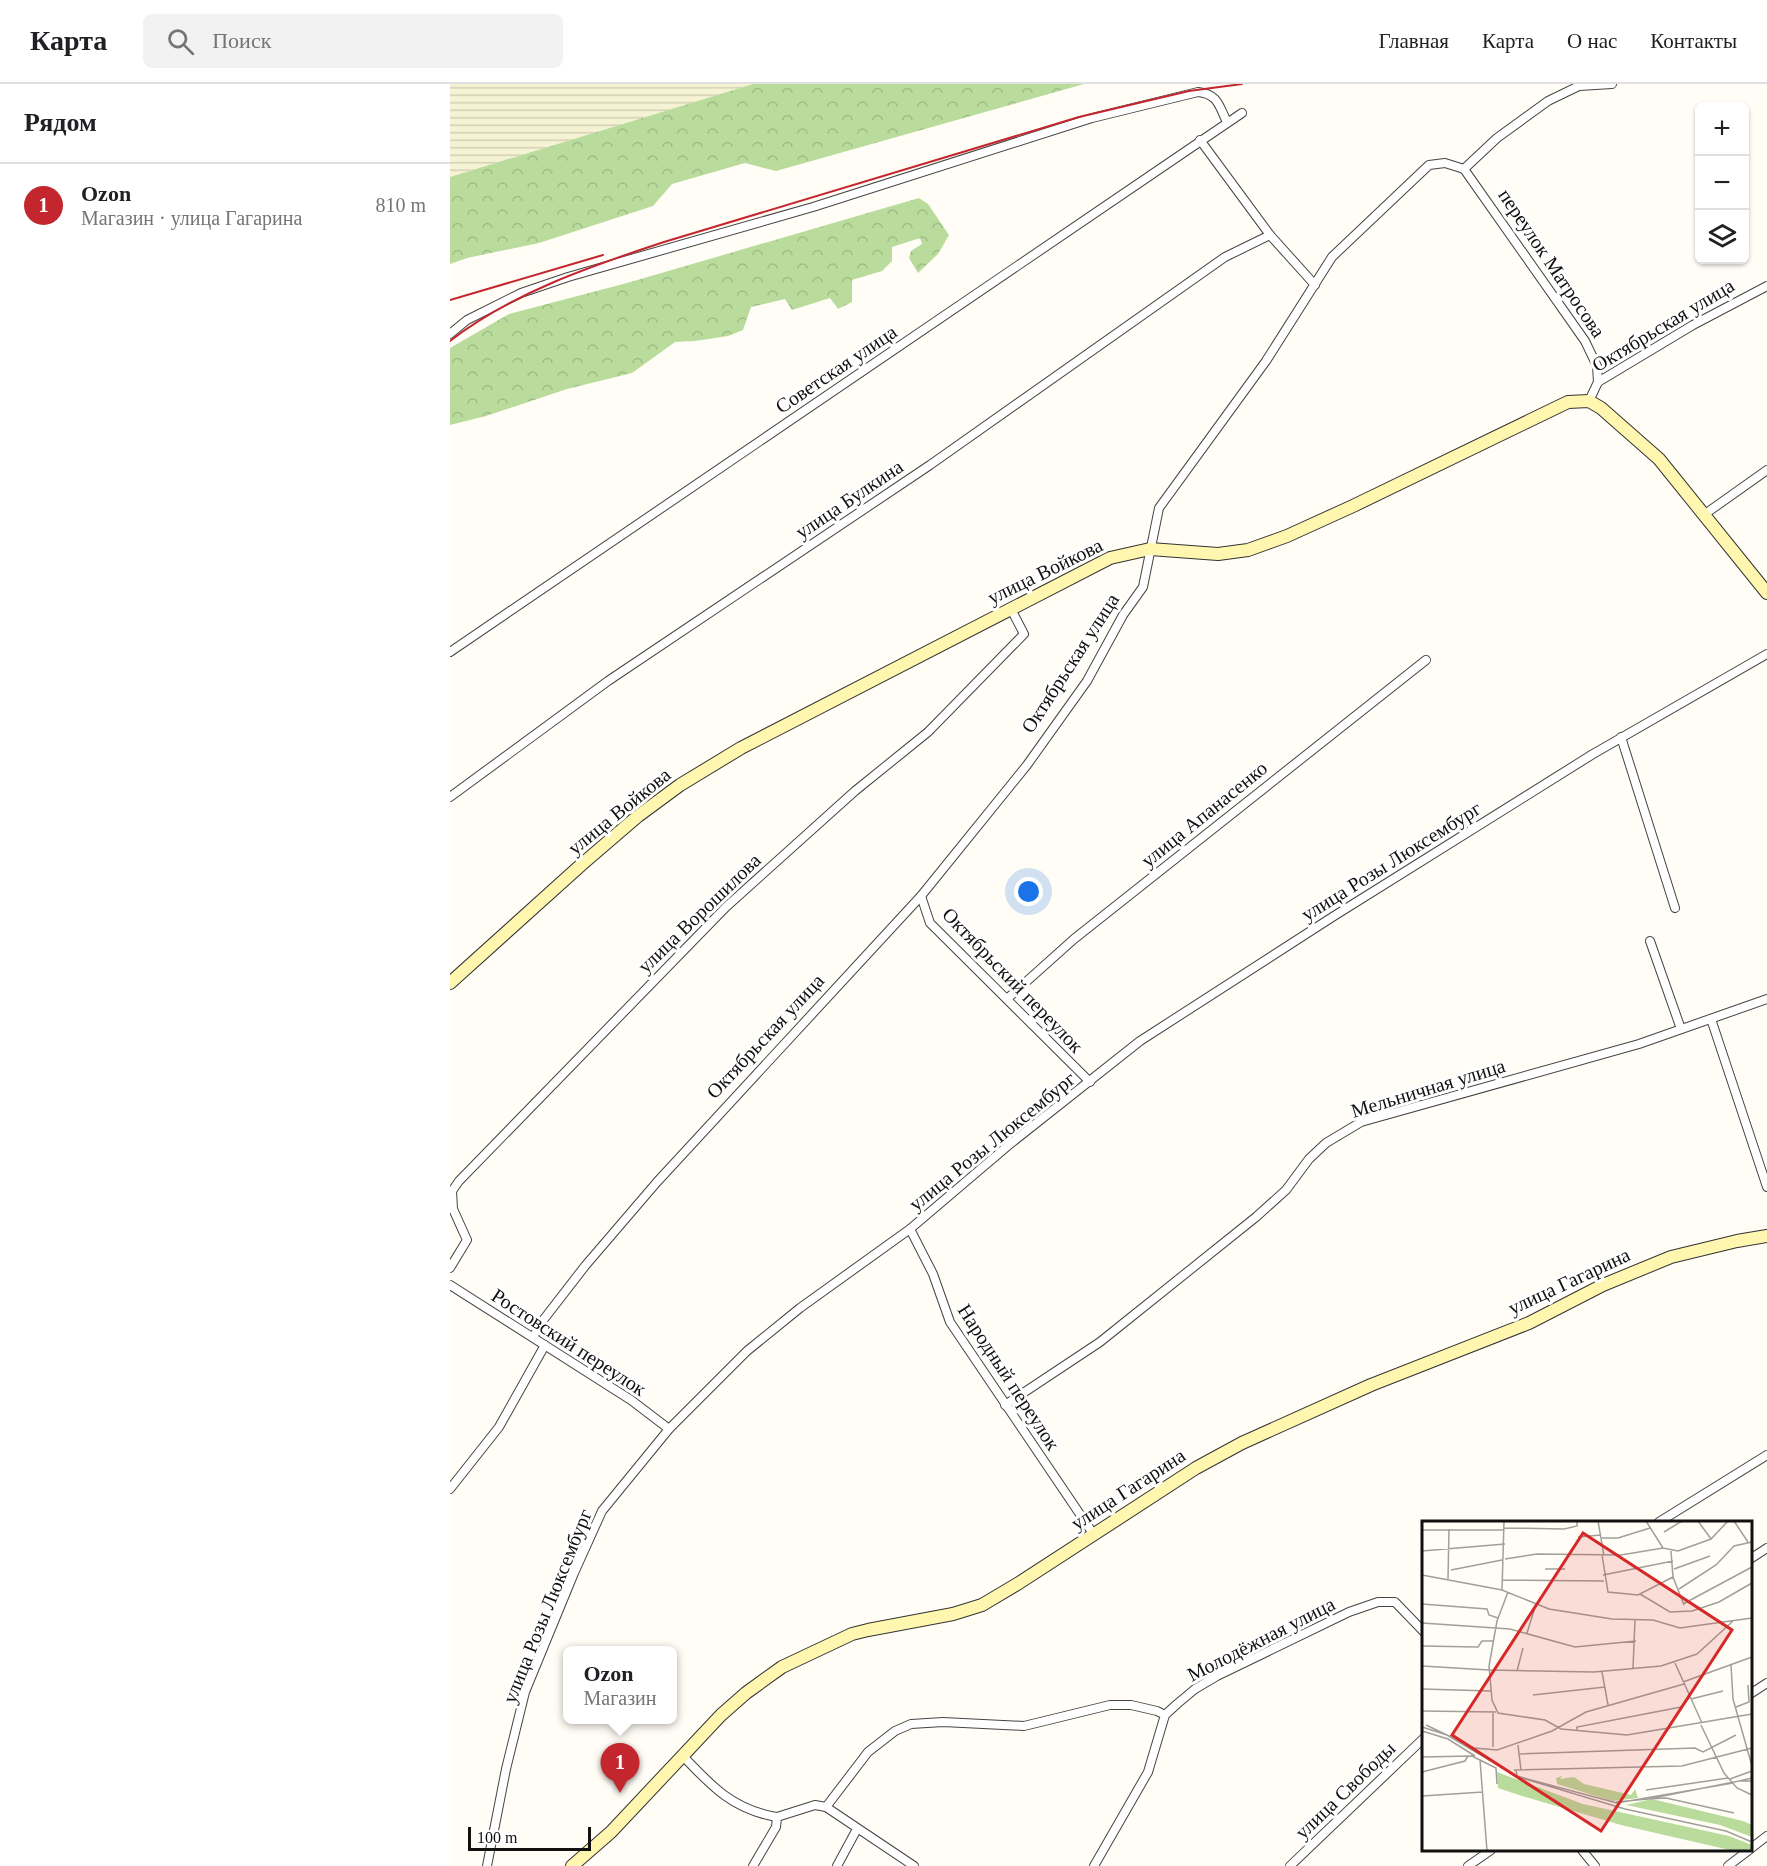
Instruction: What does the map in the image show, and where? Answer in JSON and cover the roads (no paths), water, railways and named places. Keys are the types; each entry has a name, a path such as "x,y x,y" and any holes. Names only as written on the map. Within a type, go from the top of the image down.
{"main road":[{"name":"Октябрьская улица","path":"1150,549 1218,554 1248,550 1287,536 1353,506 1568,402 1589,401"},
{"path":"1589,401 1659,459 1767,593"},
{"name":"улица Войкова","path":"450,983 581,865 638,816 680,785 741,748 1110,558 1150,549"},
{"name":"улица Гагарина","path":"572,1866 610,1832 721,1715 746,1693 782,1667 852,1634 953,1614 982,1605 1196,1468 1242,1443 1371,1385 1529,1323 1603,1286 1671,1257 1767,1236"}],"street":[{"path":"1150,549 1159,508 1266,361 1332,257 1429,165 1444,163 1464,170 1497,138 1548,102 1579,86 1612,84"},
{"path":"450,334 468,320 521,293 568,277 813,207 1092,118 1198,92 1209,93 1216,100 1227,122"},
{"name":"Советская улица","path":"450,652 1242,113"},
{"path":"1200,140 1270,235 1315,285"},
{"name":"переулок Матросова","path":"1464,170 1585,340 1597,366 1598,382"},
{"name":"улица Булкина","path":"450,797 608,681 930,465 1225,257 1270,235"},
{"name":"Октябрьская улица","path":"1589,401 1598,382 1693,325 1767,286"},
{"path":"1705,514 1767,470"},
{"name":"Октябрьская улица","path":"533,1337 585,1266 657,1182 921,896 1027,765 1087,681 1123,615 1143,587 1150,549"},
{"name":"улица Ворошилова","path":"450,1268 467,1240 453,1209 452,1191 459,1181 726,907 855,791 928,732 1024,634 1011,609"},
{"name":"улица Розы Люксембург","path":"487,1866 506,1769 525,1692 602,1511 669,1428 747,1351 800,1308 910,1229 1010,1144 1140,1041 1621,737 1767,654"},
{"name":"улица Апанасенко","path":"1008,999 1074,939 1426,660"},
{"path":"1621,737 1675,908"},
{"name":"Октябрьский переулок","path":"921,896 930,923 1090,1082"},
{"path":"1650,941 1681,1029"},
{"name":"Мельничная улица","path":"1005,1405 1109,1335 1257,1217 1286,1190 1309,1159 1326,1143 1360,1122 1639,1044 1767,999"},
{"path":"1711,1019 1767,1187"},
{"name":"Народный переулок","path":"910,1229 933,1274 950,1322 1094,1535"},
{"name":"Ростовский переулок","path":"450,1285 631,1400 669,1428"},
{"path":"450,1489 499,1427 545,1345"},
{"path":"1661,1521 1767,1455"},
{"path":"1752,1558 1767,1548"},
{"name":"Молодёжная улица","path":"1166,1715 1195,1689 1216,1676 1348,1612 1378,1602 1395,1602 1422,1630"},
{"path":"1752,1693 1767,1683"},
{"path":"826,1807 868,1752 895,1731 911,1724 943,1722 1024,1726 1110,1705 1131,1705 1157,1711 1166,1715 1148,1772 1094,1866"},
{"name":"улица Свободы","path":"1290,1866 1422,1740"},
{"path":"683,1756 729,1800 760,1814 777,1817 815,1805 826,1807 914,1866"},
{"path":"753,1866 776,1827 777,1817"},
{"path":"837,1866 857,1829"},
{"path":"1752,1847 1767,1836"},
{"path":"1468,1866 1490,1851"},
{"path":"1583,1851 1595,1866"},
{"path":"1728,1866 1747,1851"}],"railway":[{"path":"450,341 499,309 553,282 664,242 1079,117 1189,91 1242,84"},
{"path":"450,300 603,255"}],"place":[{"name":"Ozon","path":"620,1793"}]}
